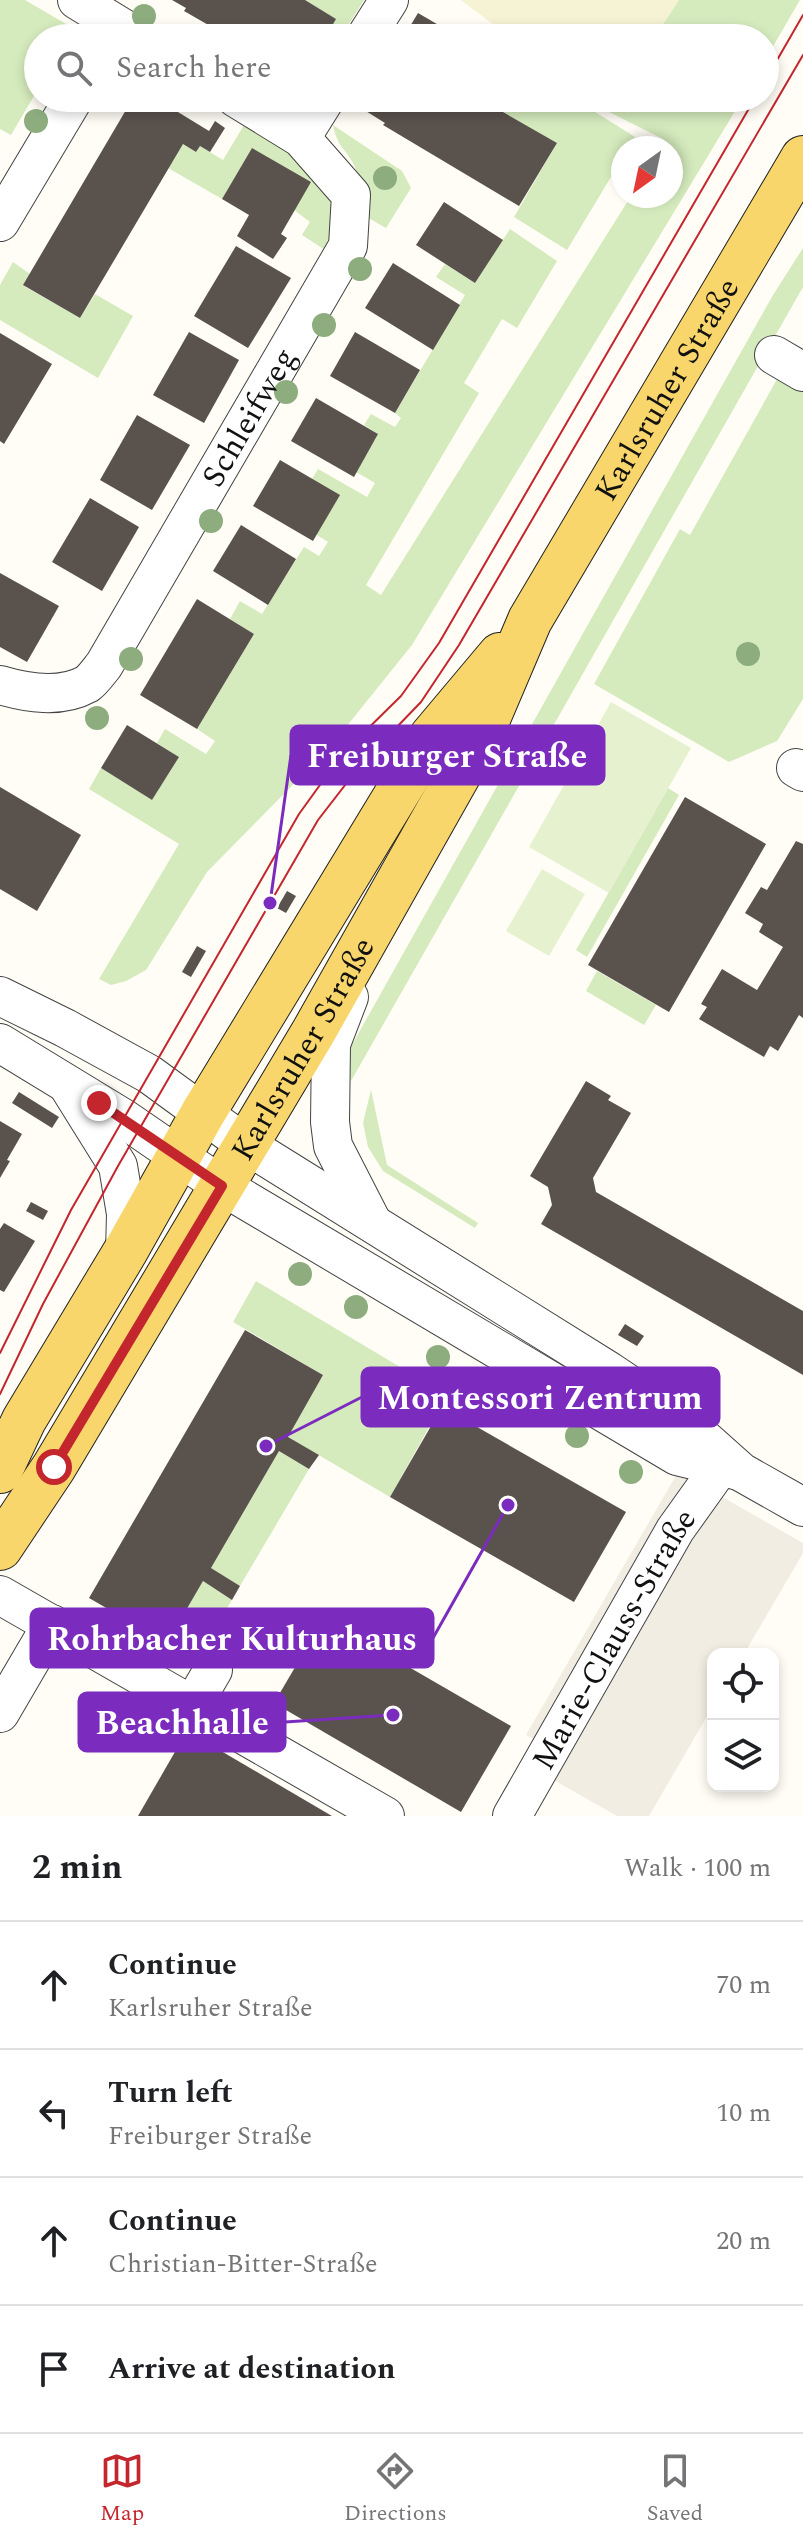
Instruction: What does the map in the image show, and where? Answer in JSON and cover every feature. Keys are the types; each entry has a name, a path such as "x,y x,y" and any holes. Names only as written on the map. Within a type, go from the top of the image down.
{"main road":[{"name":"Karlsruher Straße","path":"0,1548 54,1467 379,919 481,735 530,620 803,158"},
{"name":"Karlsruher Straße","path":"0,1471 24,1420 125,1252 203,1113 432,736 530,620"}],"street":[{"path":"77,0 109,24"},
{"path":"374,24 389,0"},
{"path":"0,222 66,112"},
{"name":"Schleifweg","path":"0,685 30,693 63,692 88,683 104,665 348,246 351,195 301,138 259,112"},
{"path":"301,138 317,112"},
{"path":"373,1225 333,1146 330,1122 331,1044 379,919"},
{"path":"0,996 149,1074 245,1144 541,1327 685,1422 731,1469"},
{"path":"0,1043 64,1080 222,1186 677,1456 731,1469 803,1507"},
{"path":"64,1080 118,1166 126,1214 125,1252"},
{"name":"Marie-Clauss-Straße","path":"512,1816 675,1530 731,1469"},
{"path":"0,1595 385,1816"},
{"path":"0,1713 52,1624"},
{"path":"187,1703 213,1670"}],"shaded area":[{"path":"461,0 679,0 663,24 493,24"},
{"path":"678,1472 803,1543 803,1553 748,1648 707,1648 707,1716 649,1816 617,1816 536,1770 544,1744 526,1735"}],"green space":[{"path":"0,0 25,0 66,24 24,24 24,112 11,135 0,129"},
{"path":"305,0 364,0 349,24 332,24 335,19"},
{"path":"679,0 800,0 779,36 779,24 663,24"},
{"path":"503,112 595,112 633,136 611,136 611,177 567,250 514,217 557,143"},
{"path":"609,112 735,112 683,197 683,136 657,136"},
{"path":"247,120 302,156 331,198 334,233 325,250 302,235 310,222 294,210 252,148 222,199 168,168 183,144 196,152 200,146 223,160"},
{"path":"333,125 402,171 411,188 386,228 365,216 357,171 339,143"},
{"path":"623,208 676,208 412,645 330,747 207,872 146,970 111,985 99,979 179,844 89,789 101,768 152,800 179,757 157,743 165,729 206,754 215,741 197,729 254,634 230,619 240,601 262,614 304,547 319,556 328,542 317,535 312,479 318,469 367,497 375,483 356,472 378,434 364,425 371,414 395,427 401,418 395,413 465,295 436,277 445,264 475,283 510,229 557,261 517,328 502,319 464,383 479,393 366,585 381,595"},
{"path":"803,248 803,287 351,1081 344,1059 773,295"},
{"path":"13,262 30,274 24,286 80,318 95,294 133,316 98,378 0,320 0,285"},
{"path":"781,372 803,385 803,699 777,741 729,762 594,684 680,529 690,535"},
{"path":"611,702 691,748 609,893 529,847"},
{"path":"668,788 679,795 587,957 576,950"},
{"path":"542,869 585,894 549,956 506,931"},
{"path":"597,971 656,1005 644,1025 586,991"},
{"path":"371,1090 387,1165 478,1223 475,1228 383,1171 368,1147 363,1123"},
{"path":"256,1281 447,1395 390,1497 288,1437 323,1375 233,1322"},
{"path":"279,1451 309,1469 240,1586 211,1568"},
{"path":"203,1581 232,1600 195,1660 167,1643"}],"building":[{"path":"172,0 305,0 336,19 333,24 207,24 184,11 186,8"},
{"path":"418,13 437,24 411,24"},
{"path":"125,112 178,112 209,131 215,121 225,128 210,152 200,146 196,152 183,144 80,318 23,285"},
{"path":"367,112 503,112 557,143 519,206 383,125 385,123"},
{"path":"252,148 311,182 281,234 287,238 273,259 237,236 249,215 222,199"},
{"path":"444,202 503,240 475,283 416,245"},
{"path":"236,246 291,278 248,348 194,316"},
{"path":"393,263 460,305 433,350 365,308"},
{"path":"189,332 239,360 204,423 153,395"},
{"path":"355,332 420,370 395,413 330,376"},
{"path":"0,333 52,364 4,444 0,441"},
{"path":"316,398 378,434 354,477 291,441"},
{"path":"137,415 190,445 152,510 100,480"},
{"path":"280,460 340,495 313,541 253,506"},
{"path":"90,498 139,527 102,591 52,562"},
{"path":"241,525 296,559 268,605 213,571"},
{"path":"0,573 59,606 27,662 0,647"},
{"path":"197,599 254,634 197,729 140,695"},
{"path":"127,725 179,757 152,800 101,768"},
{"path":"0,787 81,835 37,911 0,889"},
{"path":"685,797 766,844 669,1012 588,965"},
{"path":"796,841 803,844 803,1018 799,1015 778,1051 770,1046 764,1057 699,1019 707,1007 701,1004 722,969 757,990 783,947 759,932 763,924 745,913 761,887 767,890"},
{"path":"287,891 296,896 286,913 277,908"},
{"path":"197,946 206,951 191,977 182,972"},
{"path":"586,1081 611,1096 608,1100 631,1113 593,1178 596,1192 803,1311 803,1375 541,1224 552,1205 548,1187 530,1176"},
{"path":"19,1092 59,1117 52,1128 12,1103"},
{"path":"0,1121 22,1134 0,1178"},
{"path":"31,1202 48,1211 43,1220 26,1211"},
{"path":"4,1223 35,1241 4,1292 0,1290 0,1229"},
{"path":"625,1324 644,1336 637,1346 618,1335"},
{"path":"245,1330 323,1375 288,1437 319,1455 309,1469 279,1451 211,1568 240,1586 232,1600 203,1581 167,1643 89,1598"},
{"path":"442,1407 626,1512 574,1602 390,1497"},
{"path":"324,1618 511,1726 461,1812 274,1703"},
{"path":"187,1731 332,1816 138,1816"}],"tram line":[{"path":"779,57 803,15"},
{"path":"779,96 803,55"},
{"path":"0,1353 71,1210 299,814 343,753 401,696 439,643 747,112"},
{"path":"0,1394 43,1304 118,1166 318,820 363,762 421,702 459,645 770,112"}],"place":[{"name":"Freiburger Straße","path":"270,903"},
{"name":"Montessori Zentrum","path":"266,1446"},
{"name":"Rohrbacher Kulturhaus","path":"508,1505"},
{"name":"Beachhalle","path":"393,1715"}],"route":[{"path":"54,1467 222,1186 99,1103"}]}
